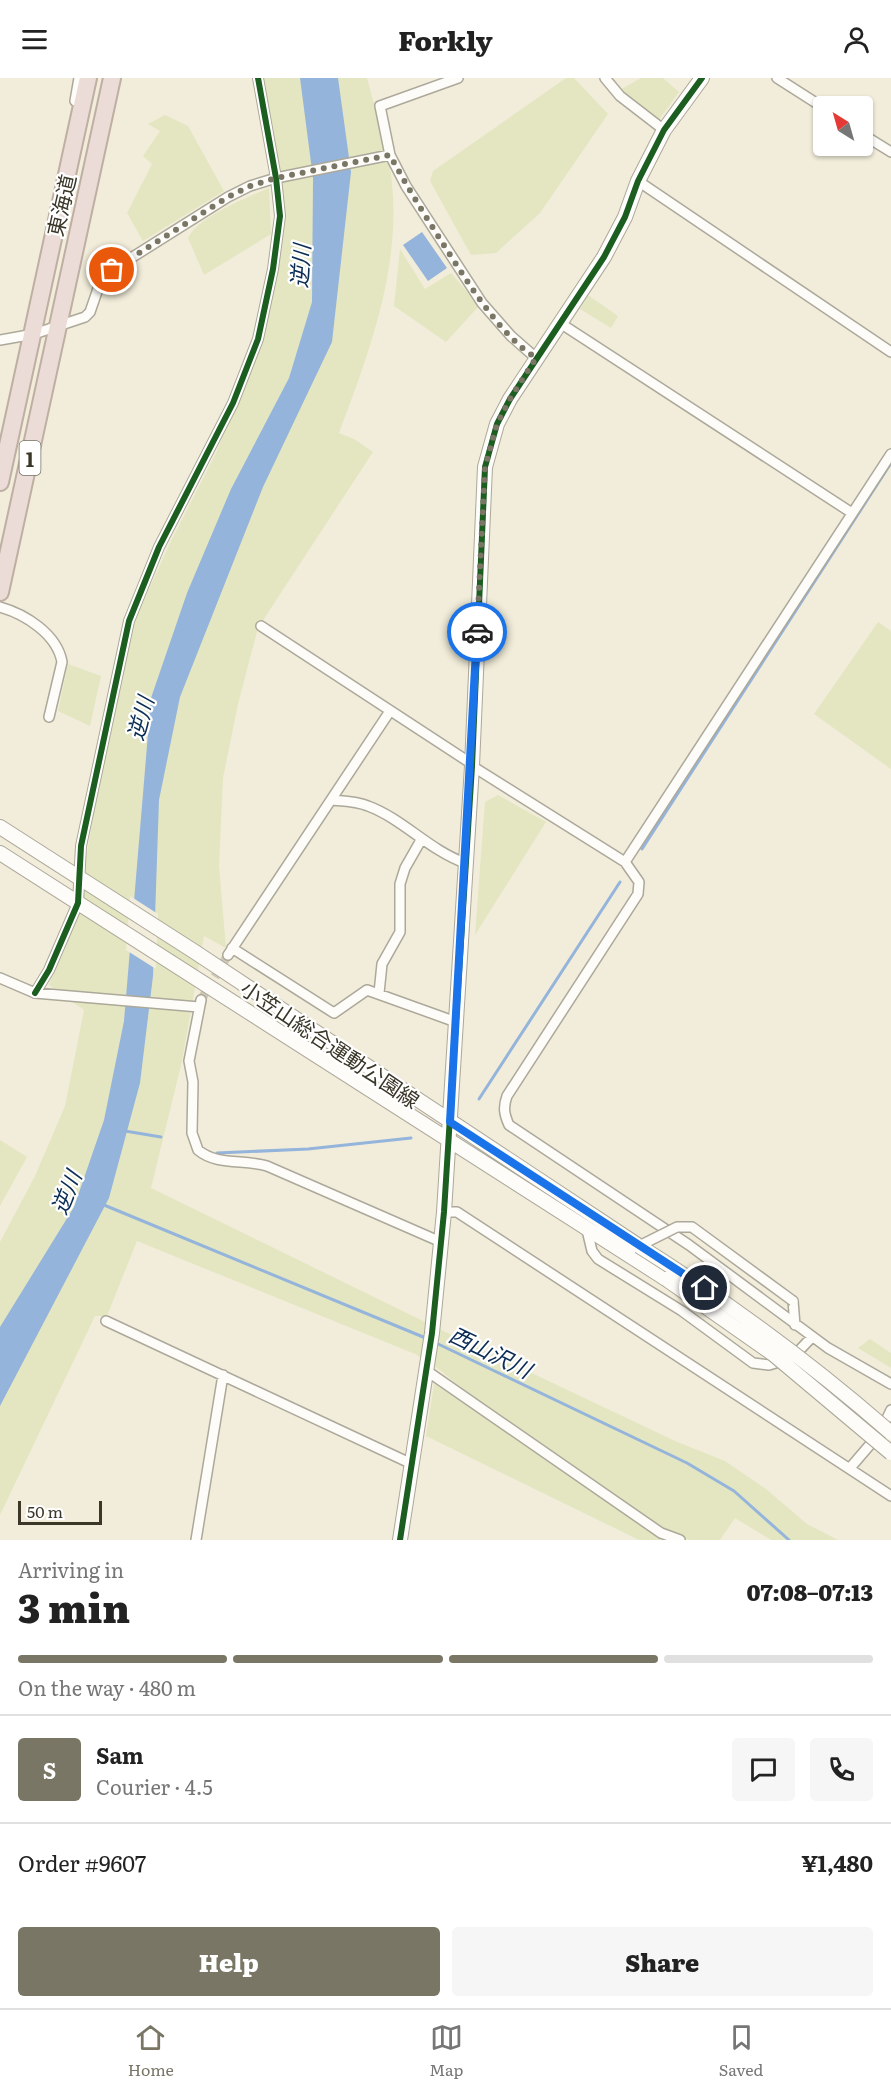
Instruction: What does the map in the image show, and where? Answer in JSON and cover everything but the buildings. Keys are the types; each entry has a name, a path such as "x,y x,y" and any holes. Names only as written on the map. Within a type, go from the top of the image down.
{"highway":[{"name":"東海道","path":"34,333 88,78"},
{"name":"東海道","path":"60,324 112,78"},
{"name":"1","path":"0,592 60,324"},
{"name":"1","path":"0,482 34,333"}],"main road":[{"path":"400,1540 427,1371 444,1212 472,765 485,467 497,424 510,399 604,257 625,217 638,181 664,130 702,78"},
{"name":"小笠山総合運動公園線","path":"0,826 721,1299 778,1340 891,1433"},
{"name":"小笠山総合運動公園線","path":"0,853 666,1279 773,1354 891,1453"}],"street":[{"path":"50,249 79,78"},
{"path":"35,993 83,906 85,881 81,846 129,621 159,547 233,403 258,339 273,269 280,216 278,177 258,78"},
{"path":"458,78 380,106 390,155 406,186 482,303 511,336 536,358"},
{"path":"605,78 620,96 664,130"},
{"path":"777,78 813,101"},
{"path":"873,141 891,152"},
{"path":"0,340 34,333 85,317 90,312 97,287 112,270 228,197 278,177 390,155"},
{"path":"638,181 891,352"},
{"path":"560,323 852,513"},
{"path":"625,862 891,454"},
{"path":"0,607 12,610 38,626 53,641 61,654 62,662 49,717"},
{"path":"261,626 472,765 625,862 639,882 638,894 507,1096 504,1105 509,1125 670,1232 828,1348 891,1384"},
{"path":"390,711 230,951 334,1013 367,990 456,1022"},
{"path":"331,800 367,805 448,857 465,863"},
{"path":"379,993 382,964 400,932 400,884 405,868 421,840"},
{"path":"0,978 35,993 200,1004 189,1061 193,1082 192,1133 198,1150 214,1160 253,1161 267,1166 441,1242"},
{"path":"444,1212 457,1212 891,1496"},
{"path":"639,1246 677,1227 692,1227 793,1301 795,1325"},
{"path":"587,1230 592,1251 598,1259 681,1311 753,1363 769,1365 792,1358 812,1337"},
{"path":"106,1321 412,1464"},
{"path":"427,1371 661,1533 680,1540"},
{"path":"196,1540 223,1376"},
{"path":"850,1468 880,1433 891,1410"}],"green space":[{"path":"263,78 367,78 389,162 393,197 393,232 389,266 373,334 339,433 354,439 373,452 258,628 238,704 223,778 219,866 226,948 204,936 182,1061 151,1188 464,1341 675,1441 725,1461 766,1489 807,1524 838,1540 771,1540 735,1518 720,1540 690,1540 663,1533 660,1540 639,1540 426,1436 434,1384 629,1511 520,1438 440,1370 415,1354 137,1241 107,1316 95,1316 0,1515 0,1242 35,1176 65,1106 84,1010 49,985 85,866 96,797 135,619 172,539 217,451 250,360 282,208 280,169"},
{"path":"566,78 574,78 608,114 540,213 496,253 471,255 430,181 433,171"},
{"path":"641,78 663,78 679,92 658,121 618,91"},
{"path":"165,115 188,126 224,191 143,241 127,213 152,164 143,156 160,131 148,124"},
{"path":"269,188 271,234 204,275 188,238 193,230 212,215"},
{"path":"400,249 425,289 451,273 479,306 446,342 394,306"},
{"path":"588,295 618,316 611,328 580,309"},
{"path":"878,622 891,631 891,769 814,714"},
{"path":"68,664 101,676 90,726 58,711"},
{"path":"498,795 546,822 475,935 485,802"},
{"path":"0,1140 27,1157 0,1206"},
{"path":"870,1339 891,1353 891,1368 858,1348"}],"water":[{"path":"300,78 338,78 351,172 332,342 263,487 180,697 159,800 153,976 140,1083 109,1198 0,1406 0,1327 74,1207 104,1120 124,1021 151,698 187,593 231,489 289,378 312,302 313,178"},
{"path":"422,232 447,268 428,281 403,245"}],"pier":[{"path":"130,896 158,914 156,969 126,950"}],"waterway":[{"path":"642,849 891,463"},
{"path":"479,1099 620,882"},
{"path":"125,1131 161,1137"},
{"path":"217,1153 308,1149 411,1138"},
{"name":"西山沢川","path":"104,1205 428,1339"},
{"name":"西山沢川","path":"434,1342 687,1463 734,1491 789,1540"}],"tunnel":[{"path":"201,1000 228,955"}],"cycle path":[{"path":"35,993 49,970 78,903 81,846 129,621 159,547 233,403 258,339 273,269 280,216 276,178 258,78"},
{"path":"400,1540 432,1333 444,1212 472,766 485,467 497,424 510,399 604,257 625,217 638,181 664,130 702,78"}],"way so far":[{"path":"112,270 228,197 250,186 276,178 390,155 406,186 482,303 511,336 536,358 497,424 485,467 477,632"}],"route":[{"path":"477,632 472,766 450,1122 705,1288"}],"water label":[{"name":"逆川","path":"299,266"},
{"name":"逆川","path":"139,718"},
{"name":"逆川","path":"65,1192"}]}
